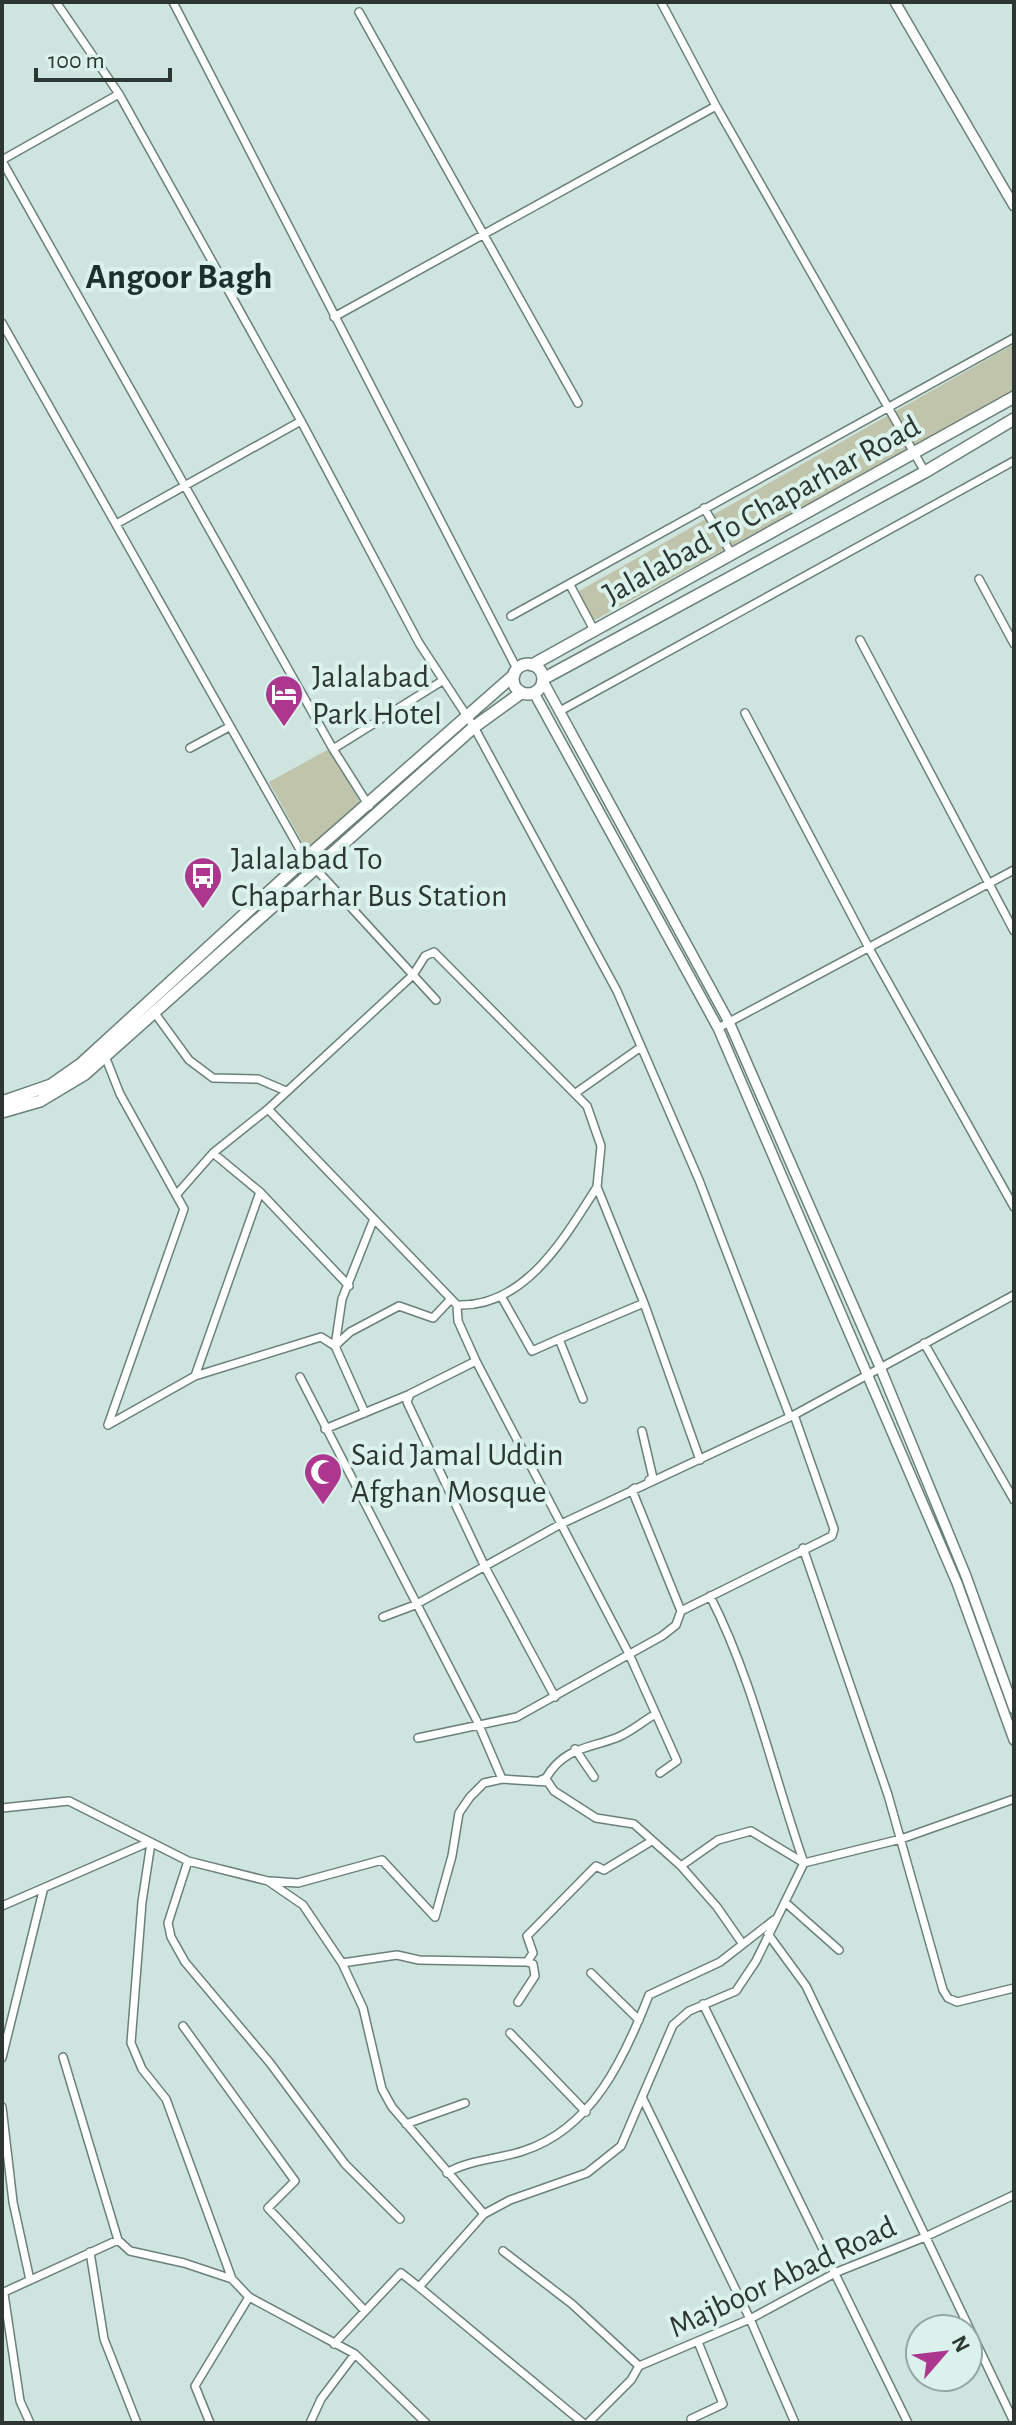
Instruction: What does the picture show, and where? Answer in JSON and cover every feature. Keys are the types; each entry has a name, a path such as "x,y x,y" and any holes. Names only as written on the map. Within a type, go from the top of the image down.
{"main road":[{"name":"Jalalabad To Chaparhar Road","path":"532,665 1014,397"},
{"name":"Jalalabad To Chaparhar Road","path":"543,680 925,472 1014,419"},
{"path":"2,1102 51,1085 81,1064 367,804 470,722 521,693 534,693 543,680 541,671 532,665 516,672 470,722 376,815 63,1090 40,1101 2,1112"},
{"path":"516,672 516,688 521,693"}],"street":[{"path":"56,2 119,94 442,681 470,722 617,991 699,1180 792,1416 834,1529 832,1536 681,1611"},
{"path":"173,2 516,672"},
{"path":"661,2 716,106 925,472"},
{"path":"908,2 896,5 1014,206"},
{"path":"359,12 578,403"},
{"path":"119,94 2,161 333,749 376,815"},
{"path":"334,317 716,106"},
{"path":"2,323 306,858 436,1000"},
{"path":"511,616 1014,338"},
{"path":"118,523 301,421"},
{"path":"560,711 1014,461"},
{"path":"704,508 731,553"},
{"path":"979,579 1014,644"},
{"path":"570,585 594,630"},
{"path":"860,640 1014,931"},
{"path":"543,680 729,1022 880,1367 966,1576 1014,1709"},
{"path":"333,749 442,681"},
{"path":"534,693 718,1028 870,1373 957,1583 1014,1740"},
{"path":"745,713 870,950 1014,1207"},
{"path":"190,748 229,727"},
{"path":"718,1028 870,950 1014,870"},
{"path":"177,1194 213,1153 268,1109 413,975 425,956 434,952 441,955 577,1092 599,1135 601,1160 597,1187 552,1257 501,1296 478,1306 453,1303 433,1318 399,1306 350,1332 335,1346"},
{"path":"154,1012 189,1060 213,1078 258,1079 286,1091"},
{"path":"577,1092 641,1047"},
{"path":"105,1055 120,1094 184,1209 108,1425 195,1376 321,1337 335,1346"},
{"path":"268,1109 453,1303 476,1361 629,1654 677,1761 660,1773"},
{"path":"213,1153 260,1192 349,1286"},
{"path":"597,1187 644,1303 700,1460"},
{"path":"195,1376 260,1192"},
{"path":"365,1413 335,1346 342,1299 373,1221"},
{"path":"383,1617 415,1605 561,1524 792,1416 1014,1295"},
{"path":"501,1296 532,1351 644,1303"},
{"path":"559,1339 583,1399"},
{"path":"924,1343 1014,1500"},
{"path":"325,1429 410,1394 476,1361"},
{"path":"300,1377 478,1723 502,1779"},
{"path":"410,1394 407,1402 485,1567 555,1697"},
{"path":"632,1490 653,1478 642,1431"},
{"path":"418,1738 517,1717 676,1625 681,1611 632,1490"},
{"path":"803,1548 901,1839 945,1995 957,2002 1014,1988"},
{"path":"419,2287 484,2214 510,2200 587,2173 621,2146 673,2025 703,2004 736,1991 756,1961 804,1863 778,1789 760,1717 710,1596"},
{"path":"531,1782 546,1778 556,1763 575,1749 618,1738 654,1715"},
{"path":"575,1749 594,1777"},
{"path":"2,1808 69,1801 188,1861 268,1881 298,1883 382,1860 435,1917 452,1856 459,1813 484,1783 502,1779 548,1782 554,1791 596,1818 634,1824 650,1842 681,1866 717,1907 742,1943"},
{"path":"681,1866 718,1840 751,1831 804,1863 901,1839 1014,1799"},
{"path":"527,1962 533,1953 527,1936 596,1866 604,1870 613,1866 650,1842"},
{"path":"2,1906 149,1843"},
{"path":"149,1843 131,2043 142,2069 166,2099 232,2279 249,2297 355,2354 426,2423"},
{"path":"188,1861 168,1923 171,1937 185,1962 270,2063 345,2164 400,2219"},
{"path":"268,1881 303,1905 342,1963 363,2008 382,2089 406,2124 484,2214"},
{"path":"2,2058 43,1891"},
{"path":"786,1903 839,1950"},
{"path":"447,2173 549,2141 586,2112 639,2020 649,1995 656,1989 720,1962 775,1918"},
{"path":"768,1934 806,1986 1014,2422"},
{"path":"342,1963 397,1955 419,1960 527,1962 533,1964 535,1976 518,2002"},
{"path":"591,1973 639,2020"},
{"path":"703,2004 837,2272 908,2423"},
{"path":"183,2026 295,2181 268,2208 365,2311"},
{"path":"510,2033 586,2112"},
{"path":"63,2057 118,2240 130,2251 184,2263 232,2279"},
{"path":"643,2099 750,2319 795,2423"},
{"path":"406,2124 465,2103"},
{"path":"2,2107 13,2202 30,2280"},
{"name":"Majboor Abad Road","path":"586,2423 631,2380 639,2366 750,2319 837,2272 925,2237 1014,2195"},
{"path":"30,2423 20,2401 3,2294 118,2240"},
{"path":"503,2251 572,2304 639,2366"},
{"path":"90,2252 104,2339 137,2423"},
{"path":"334,2344 401,2273 586,2423"},
{"path":"210,2423 195,2386 249,2297"},
{"path":"693,2423 691,2419 723,2404 698,2342"},
{"path":"310,2423 321,2399 355,2354"}],"green space":[{"path":"1014,344 1014,392 593,621 579,591"},
{"path":"329,749 361,804 306,849 269,782"}],"place":[{"name":"Jalalabad Park Hotel","path":"284,728"},
{"name":"Jalalabad To Chaparhar Bus Station","path":"203,910"},
{"name":"Said Jamal Uddin Afghan Mosque","path":"323,1506"}],"district":[{"name":"Angoor Bagh","path":"179,275"}]}
